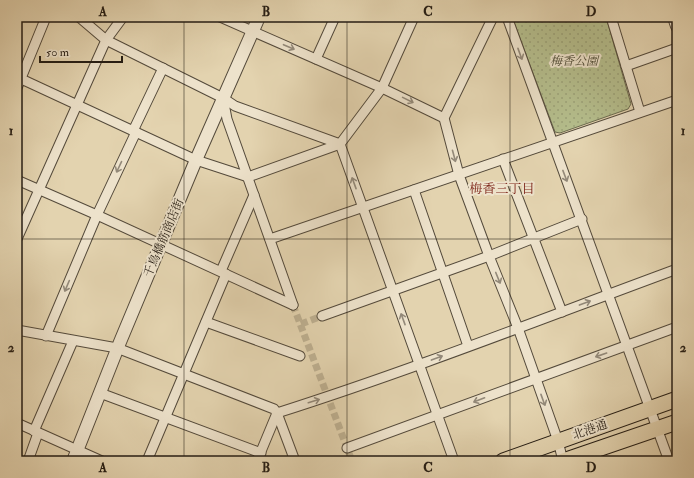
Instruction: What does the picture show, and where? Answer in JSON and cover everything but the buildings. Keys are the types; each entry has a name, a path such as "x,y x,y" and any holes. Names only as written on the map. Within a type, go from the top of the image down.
{"main road":[{"name":"北港通","path":"503,461 677,399"},
{"name":"北港通","path":"563,461 658,430 677,422"}],"street":[{"path":"17,88 19,78 46,17"},
{"path":"79,17 106,40 223,98 235,106 340,144"},
{"path":"17,239 78,106 106,40 123,17"},
{"path":"220,17 382,88 444,118"},
{"name":"千鳥橋筋商店街","path":"75,456 117,348 196,160 259,17"},
{"path":"316,59 335,17"},
{"path":"19,78 196,160 248,178 340,144 382,88 414,17"},
{"path":"493,17 444,118 459,174 489,256 518,328 558,441 563,461"},
{"path":"507,17 582,219 608,295 669,461"},
{"path":"611,17 640,112"},
{"path":"674,17 677,26"},
{"path":"626,66 677,48"},
{"path":"46,336 97,215 163,68"},
{"path":"17,180 293,305 227,119 223,98"},
{"path":"270,239 677,100"},
{"path":"340,144 454,461"},
{"path":"503,159 532,238 562,312"},
{"path":"414,190 468,346"},
{"path":"147,461 206,322 223,272 254,194"},
{"path":"322,316 489,256 582,219"},
{"path":"277,413 328,397 677,269"},
{"path":"206,322 300,356"},
{"path":"347,448 677,327"},
{"path":"17,330 117,348 183,375 274,409 277,413 295,461"},
{"path":"28,461 36,432 73,341"},
{"path":"100,393 166,417 259,457 277,413"},
{"path":"17,424 36,432 75,456 102,461"}],"green space":[{"name":"梅香公園","path":"512,17 606,17 631,104 628,109 560,133 555,132"}],"tunnel":[{"path":"293,305 352,461"},
{"path":"301,324 322,316"}],"district":[{"name":"梅香三丁目","path":"502,189"}]}
